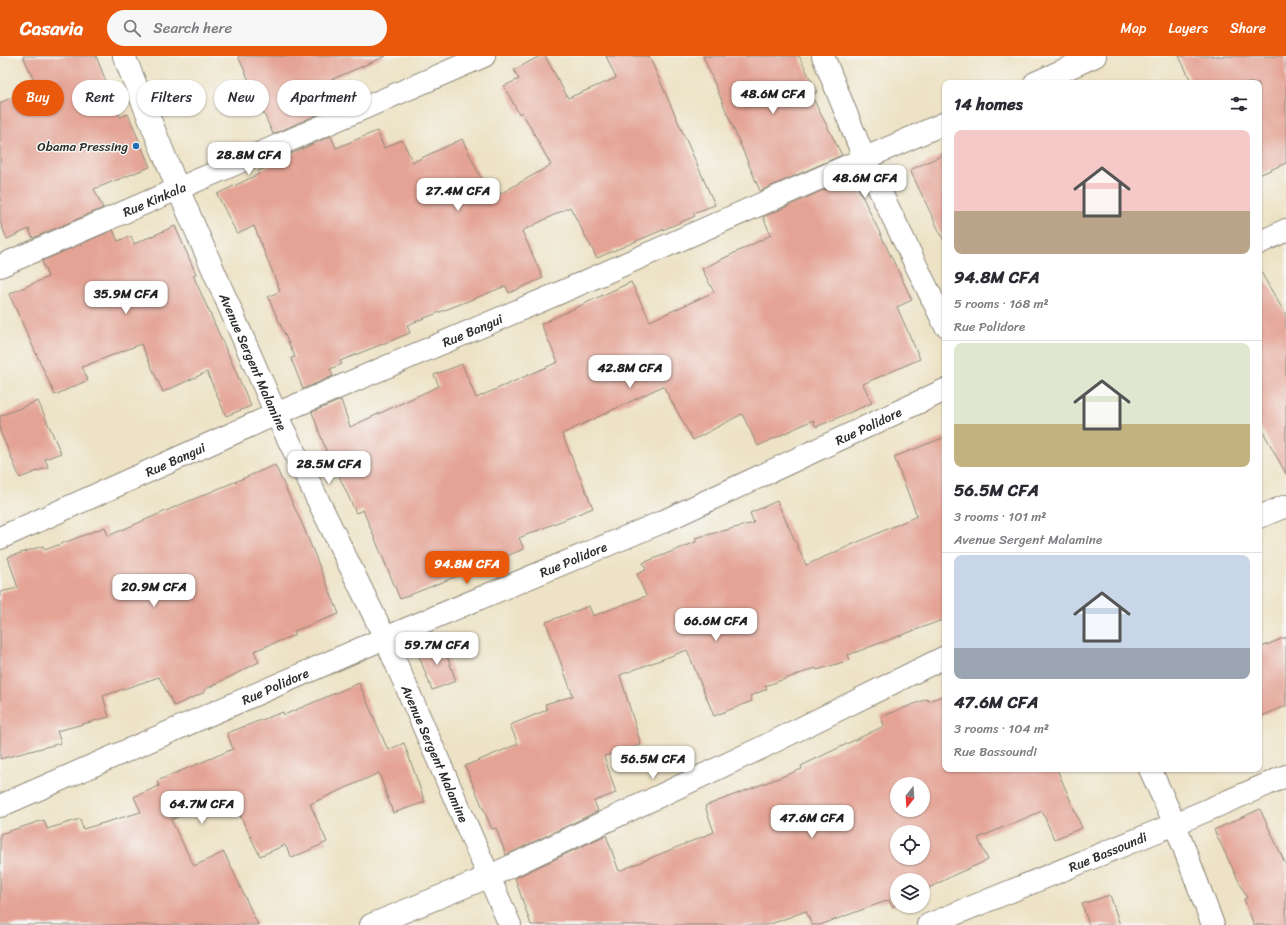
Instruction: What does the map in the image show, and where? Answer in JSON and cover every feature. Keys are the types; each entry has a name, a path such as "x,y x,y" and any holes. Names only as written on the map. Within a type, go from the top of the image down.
{"street":[{"name":"Avenue Sergent Malamine","path":"124,56 178,189 276,414 385,638 510,925"},
{"name":"Rue Kinkala","path":"0,266 484,56"},
{"path":"823,56 864,160 942,319"},
{"path":"1042,80 1094,56"},
{"name":"Rue Bangui","path":"0,538 276,414 942,125"},
{"path":"1262,242 1286,230"},
{"name":"Rue Polidore","path":"0,806 385,638 662,522 942,391"},
{"path":"1262,516 1286,506"},
{"path":"371,925 488,877 763,747 942,659"},
{"path":"1151,772 1175,824 1213,925"},
{"name":"Rue Bassoundi","path":"928,925 1175,824 1286,776"}],"building":[{"path":"23,56 96,56 105,80 72,80 72,116 129,116 150,167 94,189 103,208 33,238 29,229 7,239 0,222 0,103 12,97 12,116 64,116 64,80 34,80"},
{"path":"238,56 386,56 331,80 277,80 277,116 314,116 273,134 265,116 269,116 269,80 249,80"},
{"path":"540,56 545,56 568,98 616,78 606,56 649,56 715,205 693,213 695,216 597,258 570,207 522,231 543,278 509,293 506,286 407,325 410,333 340,361 342,364 330,369 333,376 303,389 291,358 295,357 268,297 280,291 254,226 237,234 217,194 259,174 258,171 284,160 283,157 331,136 336,148 377,131 384,148 402,140 413,162 462,139 491,199 551,165 522,112 519,114 504,86 519,79 514,70"},
{"path":"703,56 799,56 817,92 811,95 842,155 760,191"},
{"path":"1179,56 1286,56 1286,163 1262,174 1262,80 1191,80"},
{"path":"942,155 942,237 910,170"},
{"path":"853,177 912,300 897,307 920,359 863,384 872,403 816,427 813,420 758,446 742,414 693,440 663,386 562,434 593,508 519,538 524,549 400,599 363,510 356,513 330,456 328,456 312,412 341,400 350,427 439,386 434,375 462,364 476,398 558,362 541,324 631,282 650,321 714,292 702,269 771,235 763,217"},
{"path":"175,226 196,274 193,275 251,406 226,416 207,372 163,392 141,344 82,367 88,380 55,395 9,294 48,277 42,261 113,230 118,241 131,236 134,244"},
{"path":"1262,274 1286,315 1286,474 1262,430"},
{"path":"38,401 61,453 45,459 48,467 20,478 0,431 0,416"},
{"path":"942,438 942,620 848,655 850,660 817,670 816,668 765,686 767,689 750,696 752,701 714,716 687,650 620,675 641,745 604,756 616,793 594,801 598,811 506,855 496,828 492,829 465,766 518,744 510,725 547,710 545,704 573,696 546,622 589,606 593,616 646,596 637,574 646,570 643,563 696,542 695,538 754,523 750,513 777,501 806,565 917,516 894,457"},
{"path":"275,465 303,526 339,614 294,631 295,635 254,651 259,662 204,690 205,692 174,706 159,677 103,696 109,717 57,731 61,743 0,759 0,592 18,588 8,557 43,546 45,550 105,527 108,536"},
{"path":"1286,637 1286,706 1262,716 1262,647"},
{"path":"442,642 456,681 432,690 417,651"},
{"path":"359,683 388,750 404,743 425,802 393,813 379,773 310,804 327,842 292,858 285,845 260,856 230,795 171,820 194,866 224,852 258,925 0,925 0,834 44,820 47,829 80,819 83,829 141,812 134,797 159,786 157,781 233,749 227,733 283,712 284,715"},
{"path":"942,696 942,772 1058,772 1082,828 1054,839 1042,811 978,838 988,860 930,887 930,873 890,873 890,902 889,900 820,925 812,925 806,911 768,925 531,925 515,878 606,835 619,871 714,832 705,806 802,769 801,766 884,726 881,717 927,699 928,701"},
{"path":"1260,809 1286,865 1286,925 1254,925 1244,899 1247,898 1214,830"},
{"path":"1110,895 1120,925 1089,925 1082,904"}],"place":[{"name":"Obama Pressing","path":"136,146"}]}
